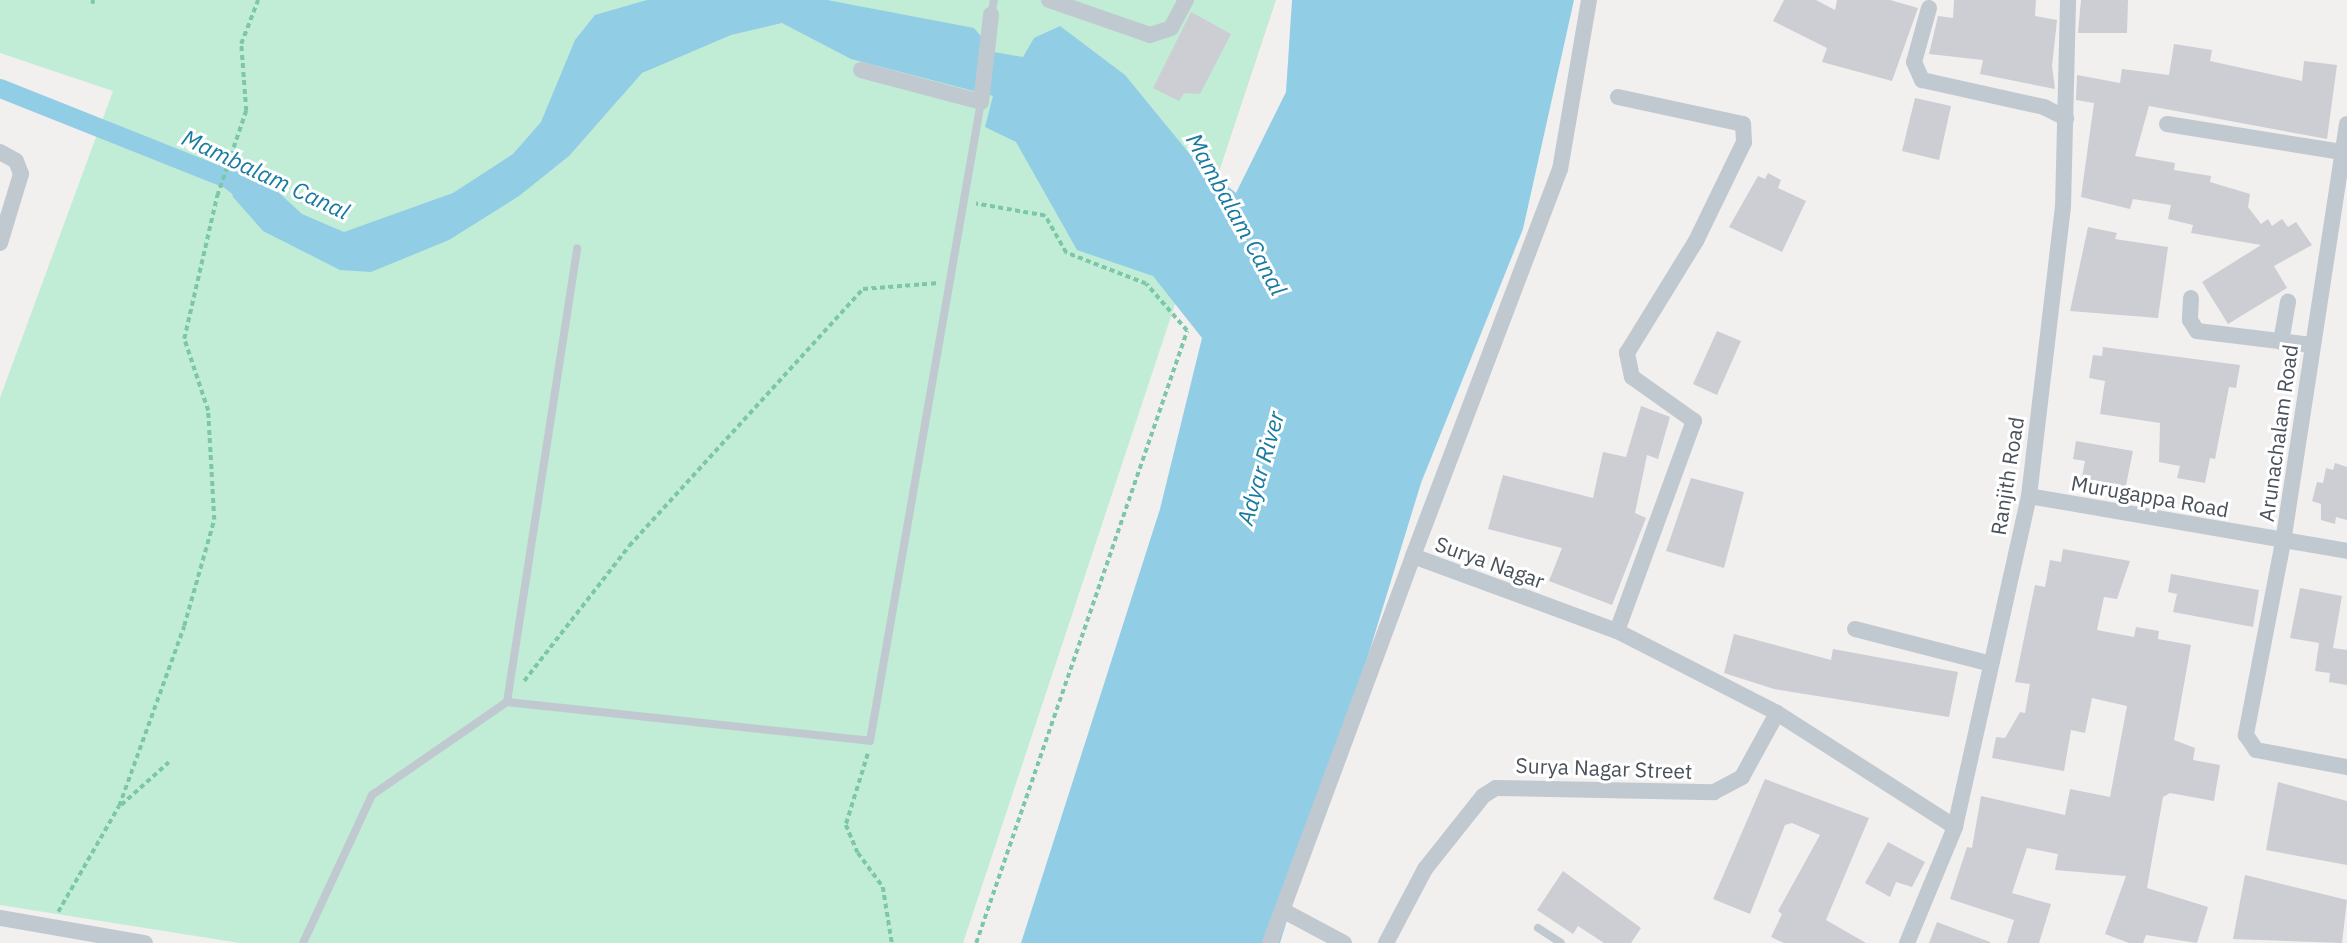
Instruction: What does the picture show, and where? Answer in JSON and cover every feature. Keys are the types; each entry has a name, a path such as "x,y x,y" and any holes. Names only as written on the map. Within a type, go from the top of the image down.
{"street":[{"path":"1049,0 1150,34 1171,28 1186,0"},
{"name":"Surya Nagar","path":"1589,0 1560,169 1413,556 1617,631 1777,713 1955,827"},
{"name":"Ranjith Road","path":"1908,943 1955,827 2029,496 2063,207 2068,0"},
{"path":"861,70 981,102 993,7"},
{"path":"1929,8 1914,62 1922,80 2044,107 2066,118"},
{"path":"1617,631 1694,421 1632,377 1627,353 1696,241 1744,142 1743,124 1618,97"},
{"path":"2167,124 2342,152"},
{"name":"Arunachalam Road","path":"2347,124 2311,345 2283,542 2246,735 2249,747 2347,767"},
{"path":"0,152 16,161 21,174 0,243"},
{"path":"2191,298 2190,320 2197,331 2311,345"},
{"path":"2281,342 2288,302"},
{"name":"Murugappa Road","path":"2029,496 2347,551"},
{"path":"1270,943 1413,556"},
{"path":"1855,629 1992,664"},
{"name":"Surya Nagar Street","path":"1385,943 1425,869 1483,796 1496,788 1714,792 1742,777 1777,713"},
{"path":"1284,911 1343,943"},
{"path":"0,918 145,943"}],"lane":[{"path":"303,943 372,795 508,702 870,741 981,102"},
{"path":"508,702 577,248"},
{"path":"1538,928 1561,943"}],"path":[{"path":"51,927 119,806 184,626 214,520 208,411 184,339 217,196 246,111 241,44 258,0"},
{"path":"964,202 1045,216 1066,253 1146,284 1188,331 976,943"},
{"path":"508,702 629,546 863,289 950,282"},
{"path":"870,741 846,825 858,853 883,887 892,943"},
{"path":"119,806 169,762"}],"green space":[{"path":"0,0 1276,0 963,943 240,943 0,905 0,398 113,91 0,53"}],"water":[{"name":"Adyar River","path":"647,0 827,0 974,28 994,52 1023,57 1034,38 1060,26 1125,75 1193,158 1236,193 1286,92 1292,0 1574,0 1523,229 1421,483 1280,943 1021,943 1160,509 1202,338 1153,276 1077,250 1016,142 985,127 993,96 851,59 782,23 731,35 642,73 569,156 519,196 449,240 371,272 340,270 263,231 233,197 229,179 240,157 302,214 344,232 453,193 513,154 541,122 575,40 595,15"}],"building":[{"path":"1784,0 1816,0 1835,10 1837,0 1890,0 1918,8 1892,81 1822,62 1827,48 1773,21"},
{"path":"1954,0 2036,0 2035,16 2057,20 2052,66 2055,89 1980,74 1983,60 1929,54 1938,16 1953,18"},
{"path":"2081,0 2128,0 2127,33 2078,33"},
{"path":"1191,12 1231,34 1200,94 1184,93 1179,101 1153,88"},
{"path":"2174,44 2212,50 2210,61 2302,81 2304,61 2337,65 2327,139 2149,106 2135,156 2175,163 2174,170 2211,176 2210,182 2250,194 2248,207 2261,224 2268,219 2272,226 2282,219 2288,227 2296,222 2312,245 2274,266 2287,288 2228,324 2202,282 2261,245 2191,233 2193,225 2168,219 2171,205 2133,199 2130,209 2081,197 2094,103 2076,100 2077,75 2120,83 2122,69 2169,75"},
{"path":"1915,98 1951,106 1939,160 1902,151"},
{"path":"1768,173 1781,180 1778,188 1806,201 1782,252 1729,227 1758,176 1765,179"},
{"path":"2088,227 2117,233 2115,239 2168,247 2158,318 2070,311"},
{"path":"1717,331 1741,341 1717,395 1693,384"},
{"path":"2103,347 2240,365 2236,388 2229,387 2215,459 2210,458 2205,483 2177,478 2180,466 2159,462 2160,423 2100,414 2105,381 2089,378 2093,355 2102,356"},
{"path":"1641,406 1670,417 1658,459 1647,455 1635,513 1646,518 1612,605 1549,581 1562,548 1488,529 1503,475 1593,498 1603,452 1626,457"},
{"path":"2076,441 2133,451 2125,490 2081,482 2085,461 2073,459"},
{"path":"2335,463 2347,467 2347,520 2336,517 2335,524 2321,520 2321,504 2312,501 2317,482 2323,483 2326,468 2333,470"},
{"path":"1691,478 1744,492 1724,568 1666,551"},
{"path":"2063,549 2130,561 2117,599 2104,597 2097,630 2134,637 2136,627 2159,631 2158,639 2191,645 2174,740 2195,748 2193,760 2220,765 2214,801 2170,793 2163,797 2147,888 2208,907 2197,943 2146,935 2143,943 2129,943 2105,934 2126,876 2055,870 2058,854 2027,848 2012,893 2051,904 2039,943 2007,943 2014,920 1950,899 1967,847 1972,848 1981,796 2065,815 2070,789 2110,797 2127,706 2092,698 2085,733 2071,730 2064,771 1992,758 1996,737 2005,738 2020,712 2025,713 2030,684 2015,682 2035,585 2045,587 2050,560 2061,562"},
{"path":"2171,574 2259,590 2253,627 2173,612 2177,594 2168,592"},
{"path":"2300,588 2342,596 2333,648 2347,650 2347,685 2329,682 2330,673 2315,671 2319,643 2290,638"},
{"path":"1734,634 1831,660 1833,649 1958,672 1949,717 1774,689 1724,673"},
{"path":"1765,779 1869,818 1826,920 1866,943 1784,943 1771,937 1782,914 1778,911 1820,835 1792,823 1785,825 1750,914 1713,899"},
{"path":"2278,782 2347,801 2347,865 2266,850"},
{"path":"1888,842 1925,862 1912,887 1896,882 1890,897 1865,883"},
{"path":"1563,871 1641,928 1631,943 1604,943 1578,926 1573,934 1537,910"},
{"path":"2245,875 2347,900 2342,943 2233,939"},
{"path":"1937,922 1990,942 1990,943 1929,943"}],"waterway":[{"name":"Mambalam Canal","path":"0,88 229,179 249,195"}]}
